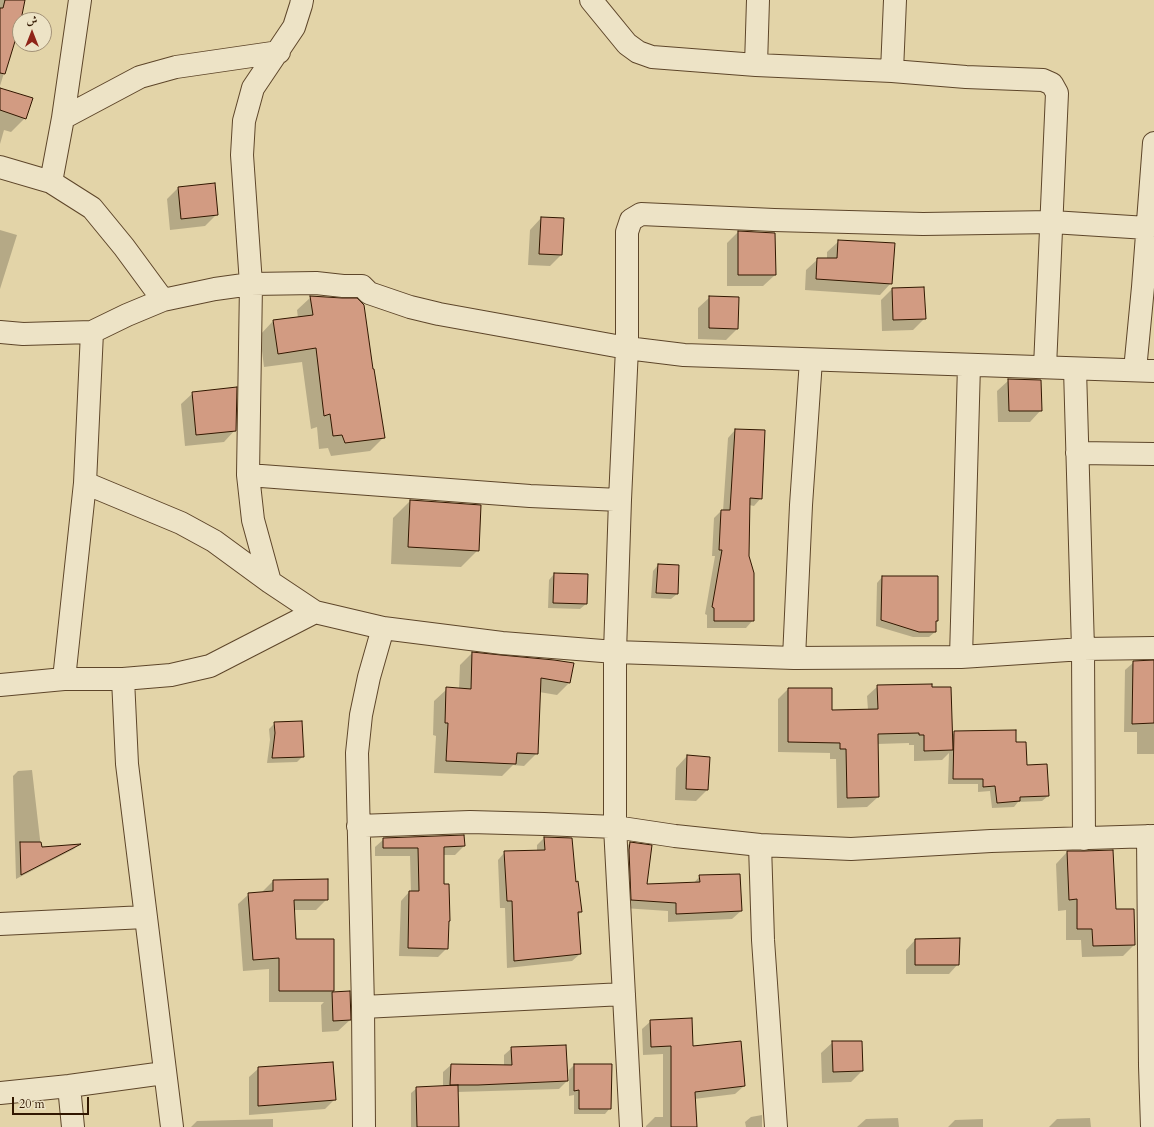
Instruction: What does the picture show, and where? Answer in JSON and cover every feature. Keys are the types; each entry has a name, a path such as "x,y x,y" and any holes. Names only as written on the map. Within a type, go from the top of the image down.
{"street":[{"path":"51,182 63,118 80,0"},
{"path":"270,582 254,520 248,475 251,284 242,155 244,121 253,88 279,52 294,27 302,5 302,0"},
{"path":"591,0 627,44 638,52 652,57 756,65 892,70 966,77 1043,80 1052,84 1057,93 1045,367"},
{"path":"756,65 758,0"},
{"path":"892,70 895,0"},
{"path":"63,118 140,77 176,67 279,52"},
{"path":"0,332 23,334 92,332 163,300 215,289 251,284 316,283 343,286 362,286 369,293 410,308 439,314 627,348 684,355 1144,371 1148,288 1147,228 1154,143"},
{"path":"0,167 51,182 92,208 124,247 163,300"},
{"path":"631,1127 615,827 615,652 627,348 627,232 631,220 642,214 774,220 923,224 1052,222 1147,228"},
{"path":"64,679 84,482 92,332"},
{"path":"794,658 801,505 811,360"},
{"path":"961,657 969,365"},
{"path":"1075,369 1083,650 1084,839"},
{"path":"1077,453 1154,454"},
{"path":"248,475 514,495 620,500"},
{"path":"84,482 201,533 315,612 383,628 502,643 615,652 794,658 961,657 1083,650 1154,648"},
{"path":"0,685 64,679 123,678 171,675 210,666 315,612"},
{"path":"364,1127 363,1007 357,753 361,715 369,677 383,628"},
{"path":"123,678 127,764 164,1074 172,1127"},
{"path":"358,826 470,822 615,827 760,846 851,849 991,841 1151,836 1152,926 1150,1066 1152,1127"},
{"path":"760,846 763,940 776,1127"},
{"path":"0,924 145,917"},
{"path":"363,1007 624,994"},
{"path":"0,1093 164,1074"},
{"path":"69,1086 73,1127"}],"building":[{"path":"5,0 25,0 23,12 12,12 12,51 5,74 0,73 0,8 3,8"},
{"path":"0,88 33,98 26,119 0,110"},
{"path":"215,183 218,215 181,219 178,187"},
{"path":"541,217 564,218 562,255 539,254"},
{"path":"738,231 775,233 776,275 738,275"},
{"path":"838,240 895,243 892,284 816,279 817,258 837,258"},
{"path":"924,287 926,319 893,320 892,288"},
{"path":"310,296 357,298 364,305 385,438 345,443 342,435 333,436 330,414 324,416 316,348 278,354 273,320 313,315"},
{"path":"709,296 739,297 738,329 709,328"},
{"path":"1008,379 1041,380 1042,411 1009,411"},
{"path":"237,387 236,431 196,435 192,392"},
{"path":"735,429 765,430 762,499 750,498 749,556 754,573 754,621 714,621 714,608 712,607 722,550 719,550 721,510 730,510"},
{"path":"410,500 481,505 479,551 408,547"},
{"path":"658,564 679,565 678,594 656,593"},
{"path":"554,573 588,574 587,604 553,603"},
{"path":"882,576 938,576 938,621 936,621 936,632 919,632 881,620"},
{"path":"472,652 574,663 570,683 541,678 538,754 517,753 516,764 446,761 448,723 445,723 446,687 471,689"},
{"path":"1154,660 1154,723 1132,724 1133,661"},
{"path":"932,684 932,687 951,687 953,750 924,751 924,735 919,735 919,733 878,734 879,797 847,798 846,749 840,749 840,743 788,742 788,688 832,688 832,710 878,709 877,685"},
{"path":"302,721 304,757 272,758 275,733 274,722"},
{"path":"1016,730 1016,742 1026,742 1027,765 1047,764 1049,796 1020,797 1020,801 997,803 995,786 983,787 983,779 953,779 954,731"},
{"path":"687,755 710,757 708,790 686,789"},
{"path":"464,835 465,846 444,847 444,884 449,884 450,921 448,949 408,948 409,891 419,891 418,848 383,848 383,838"},
{"path":"544,837 572,838 576,882 578,881 582,912 578,912 581,954 514,961 512,901 507,901 504,851 545,850"},
{"path":"20,842 41,842 42,847 81,844 21,875"},
{"path":"630,842 652,845 647,884 700,882 699,875 740,874 742,911 676,914 676,903 631,900"},
{"path":"1113,850 1116,909 1134,909 1135,945 1093,946 1092,929 1077,929 1077,899 1069,900 1067,851"},
{"path":"328,879 328,900 294,900 296,939 334,939 334,991 279,991 279,958 253,960 248,893 273,891 273,880"},
{"path":"960,938 959,965 915,965 915,939"},
{"path":"350,991 351,1020 333,1021 332,992"},
{"path":"692,1018 693,1046 741,1041 745,1086 695,1092 697,1127 671,1127 671,1046 651,1047 650,1020"},
{"path":"832,1041 862,1041 863,1071 833,1072"},
{"path":"566,1045 568,1081 450,1085 451,1064 512,1065 511,1047"},
{"path":"333,1062 336,1100 258,1106 258,1067"},
{"path":"574,1064 612,1064 611,1109 579,1109 579,1090 574,1091"},
{"path":"458,1085 459,1127 417,1127 416,1087"}]}
